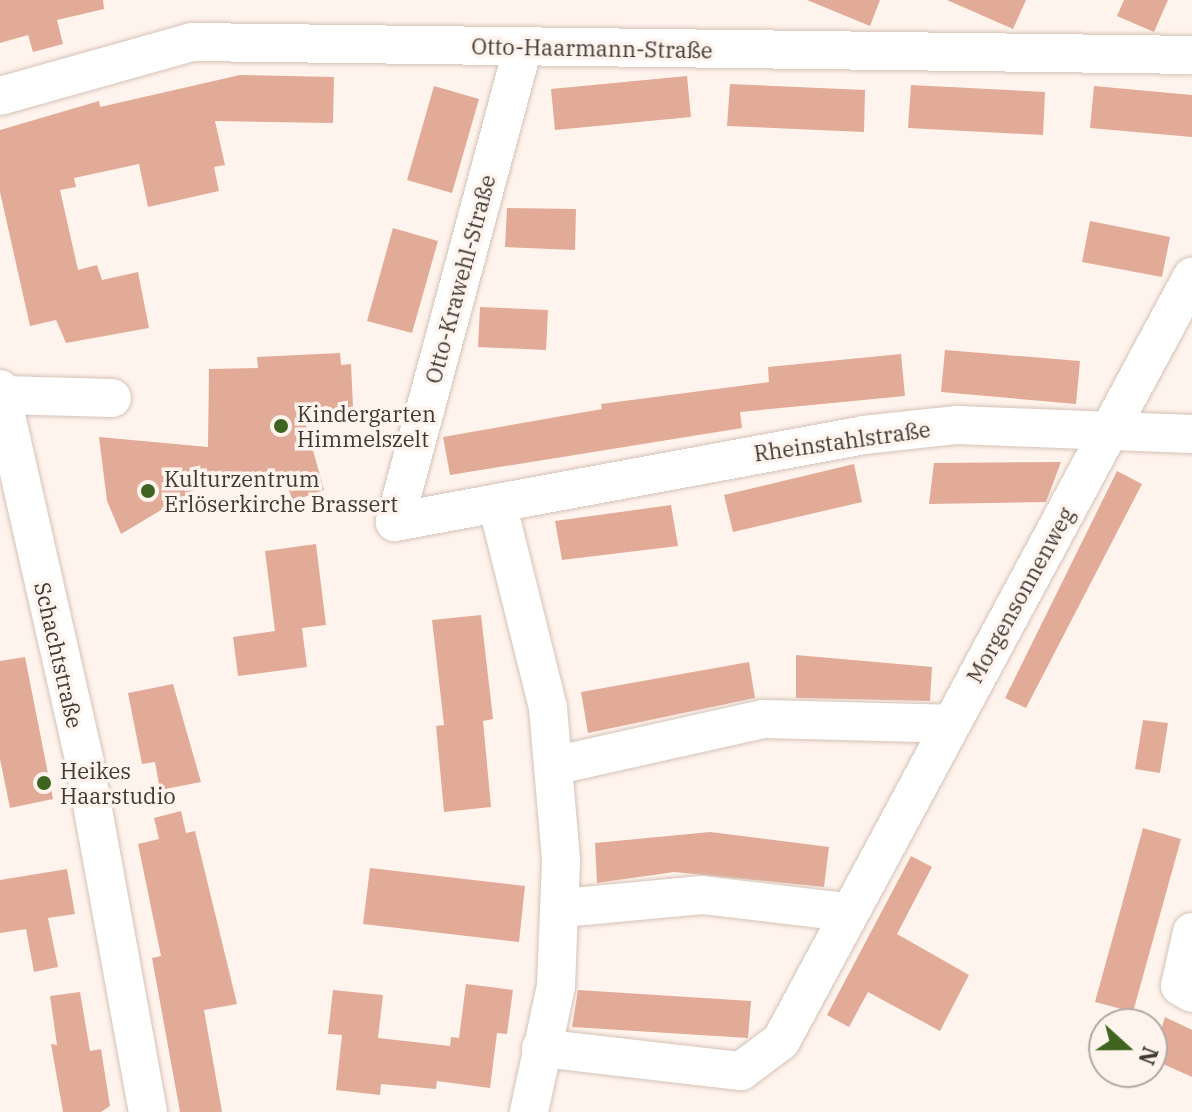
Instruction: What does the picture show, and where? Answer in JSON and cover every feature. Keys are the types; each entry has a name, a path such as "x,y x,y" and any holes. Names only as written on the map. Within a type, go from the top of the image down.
{"street":[{"name":"Otto-Haarmann-Straße","path":"0,96 192,42 1192,55"},
{"name":"Otto-Krawehl-Straße","path":"497,503 395,522 523,47"},
{"name":"Morgensonnenweg","path":"541,1048 741,1071 781,1041 847,912 1192,277"},
{"path":"1,392 112,398"},
{"name":"Schachtstraße","path":"1,392 84,760 148,1112"},
{"name":"Rheinstahlstraße","path":"497,503 863,435 957,425 1192,434"},
{"path":"497,503 548,708 562,908 556,986 529,1112"},
{"path":"553,766 764,719 949,724"},
{"path":"562,908 702,895 847,912"},
{"path":"1192,932 1180,986 1192,993"}],"building":[{"path":"0,0 103,0 104,9 57,20 63,44 33,52 28,35 0,43"},
{"path":"807,0 880,0 870,26"},
{"path":"947,0 1026,0 1013,29"},
{"path":"1124,0 1168,0 1154,32 1117,16"},
{"path":"240,75 334,77 333,123 215,121 225,165 214,167 219,191 148,207 139,164 74,178 76,187 60,190 78,270 97,265 102,280 138,272 149,328 66,343 56,320 30,326 0,192 0,130 99,101 100,107"},
{"path":"687,76 691,117 555,130 551,89"},
{"path":"730,84 865,90 864,132 727,126"},
{"path":"911,85 1045,92 1043,135 908,128"},
{"path":"434,86 479,99 452,193 407,180"},
{"path":"1094,86 1192,95 1192,137 1090,128"},
{"path":"507,208 576,209 575,250 505,247"},
{"path":"1090,221 1170,237 1162,277 1082,262"},
{"path":"393,228 438,241 412,333 367,321"},
{"path":"480,307 548,310 546,350 478,347"},
{"path":"945,350 1080,361 1076,404 941,392"},
{"path":"340,353 341,365 351,364 353,407 303,414 324,490 293,501 284,478 255,483 254,471 208,482 121,534 107,501 99,437 208,447 209,369 258,368 257,357"},
{"path":"901,354 905,396 740,412 742,428 450,475 443,437 602,409 601,404 769,382 768,367"},
{"path":"1061,462 1046,502 929,504 934,463"},
{"path":"854,464 862,502 733,532 724,495"},
{"path":"1117,471 1142,484 1026,708 1005,698"},
{"path":"671,505 678,546 562,560 555,521"},
{"path":"316,544 326,625 302,628 307,667 238,676 233,637 275,631 265,551"},
{"path":"481,615 493,719 483,721 491,807 444,812 436,726 444,725 432,620"},
{"path":"796,655 932,667 930,701 796,698"},
{"path":"25,657 53,799 10,808 0,759 0,661"},
{"path":"749,662 755,698 588,733 581,692"},
{"path":"173,684 201,782 160,790 155,762 142,764 128,693"},
{"path":"1143,720 1168,723 1160,773 1135,769"},
{"path":"181,811 186,833 195,831 237,1004 204,1010 222,1112 180,1112 152,958 161,956 138,844 159,839 154,818"},
{"path":"1143,828 1181,839 1134,1008 1118,1008 1095,1002"},
{"path":"710,832 829,847 824,887 674,872 597,883 595,843"},
{"path":"911,856 932,867 897,934 969,975 940,1031 868,992 849,1027 827,1015"},
{"path":"370,868 525,886 519,942 363,924"},
{"path":"67,869 75,914 48,918 58,967 34,972 26,929 0,933 0,880"},
{"path":"466,984 513,990 507,1034 497,1033 490,1088 437,1081 436,1089 381,1084 380,1095 336,1090 342,1035 328,1034 333,990 383,995 378,1038 450,1046 451,1037 459,1038"},
{"path":"578,990 751,1001 748,1038 572,1027"},
{"path":"80,992 90,1051 101,1049 110,1106 101,1112 63,1112 51,1044 57,1045 50,996"},
{"path":"1168,1018 1192,1030 1192,1077 1168,1066"}],"place":[{"name":"Kindergarten Himmelszelt","path":"281,426"},
{"name":"Kulturzentrum Erlöserkirche Brassert","path":"148,491"},
{"name":"Heikes Haarstudio","path":"44,783"}]}
